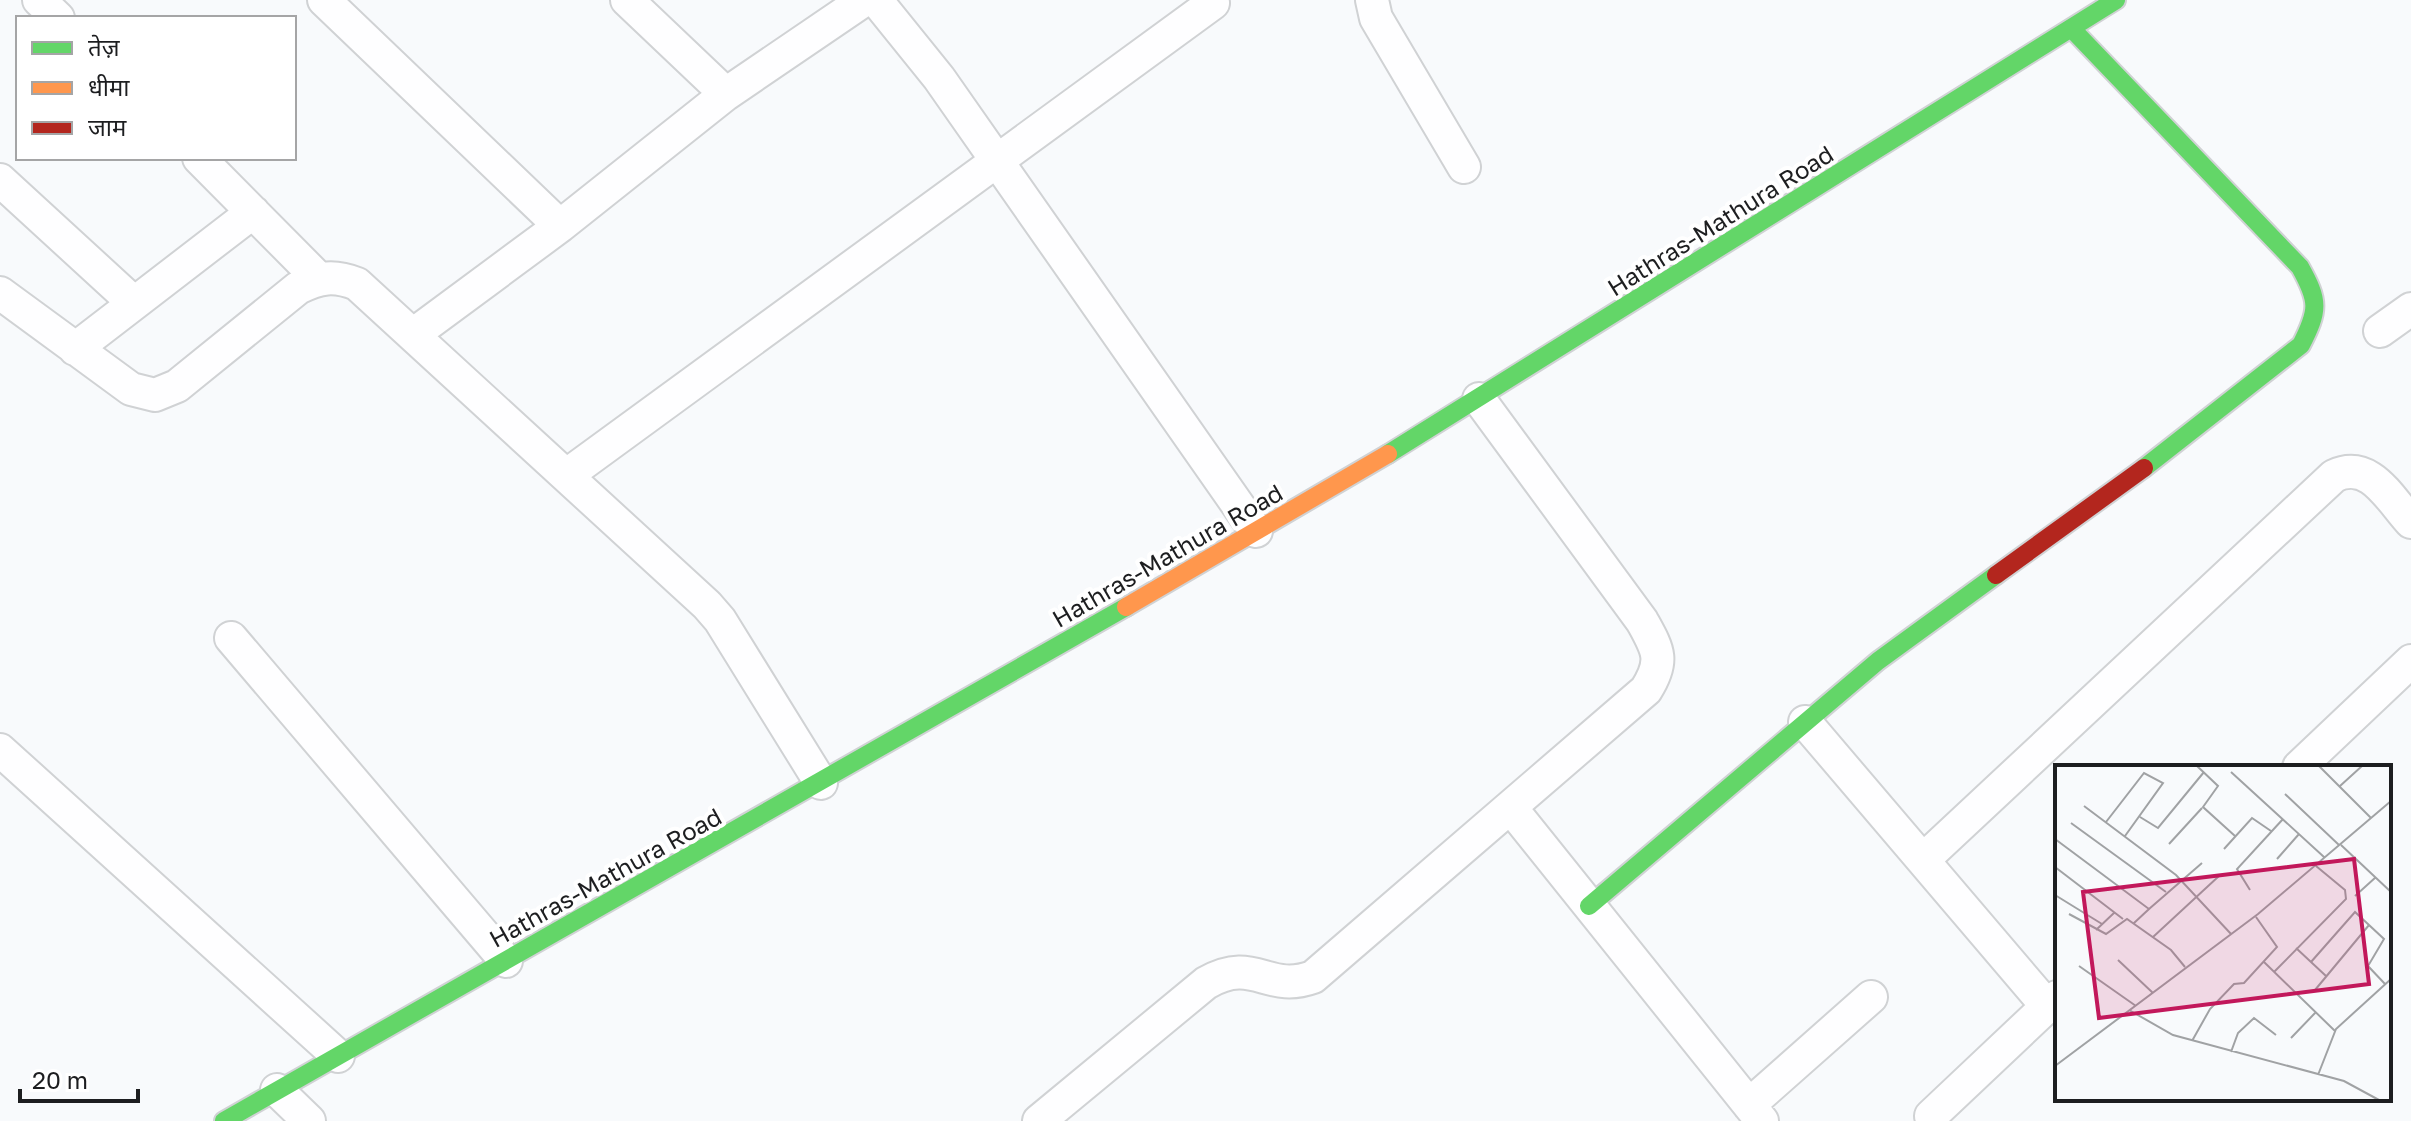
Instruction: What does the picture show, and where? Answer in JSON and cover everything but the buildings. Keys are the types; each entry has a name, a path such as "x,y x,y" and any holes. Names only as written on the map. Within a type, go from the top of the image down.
{"main road":[{"name":"Hathras-Mathura Road","path":"224,1121 821,783 1479,399 2116,0"},
{"path":"1589,906 1878,661 2165,453 2301,345 2315,318 2315,294 2300,267 2071,28"}],"street":[{"path":"39,0 56,16"},
{"path":"324,0 560,226"},
{"path":"627,0 726,94"},
{"path":"414,334 560,226 726,94 864,0"},
{"path":"876,0 939,78 1256,531"},
{"path":"1372,0 1376,18 1464,167"},
{"path":"567,475 1213,3"},
{"path":"201,160 318,278"},
{"path":"0,180 134,303"},
{"path":"75,349 253,212"},
{"path":"0,293 131,389 155,395 177,386 298,288 318,278 339,277 357,284 689,586 720,620 821,783"},
{"path":"2380,331 2411,309"},
{"path":"1039,1121 1206,983 1227,971 1242,971 1296,983 1313,977 1646,690 1657,673 1658,651 1642,621 1479,399"},
{"path":"1923,860 2334,476 2350,469 2363,471 2411,522"},
{"path":"231,638 506,961"},
{"path":"2301,765 2411,661"},
{"path":"1805,722 1923,860 2052,1002 1931,1116"},
{"path":"0,750 338,1056"},
{"path":"1511,808 1755,1113 1871,997"},
{"path":"277,1090 309,1121"}],"traffic: fast":[{"path":"1388,454 2116,0"},
{"path":"2071,28 2300,267 2313,297 2314,314 2301,345 2144,468"},
{"path":"1589,906 1878,661 1996,575"},
{"path":"224,1121 1126,607"}],"traffic: slow":[{"path":"1126,607 1388,454"}],"traffic: jam":[{"path":"1996,575 2144,468"}]}
